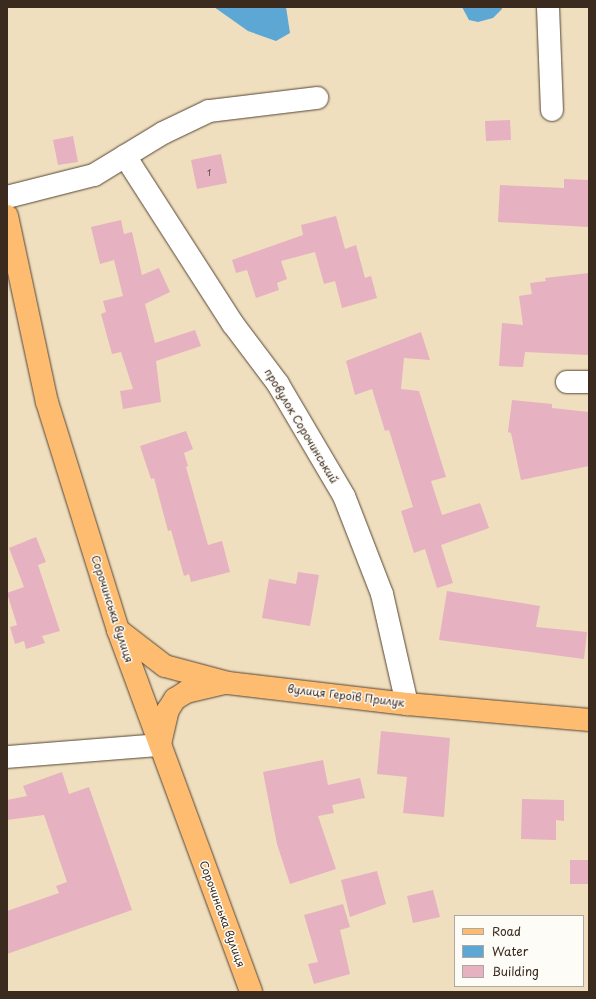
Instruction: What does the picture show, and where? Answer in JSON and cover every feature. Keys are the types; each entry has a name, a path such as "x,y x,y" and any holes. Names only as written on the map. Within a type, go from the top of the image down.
{"main road":[{"name":"Сорочинська вулиця","path":"7,216 47,402 118,630 251,992"},
{"name":"вулиця Героїв Прилук","path":"118,630 165,666 228,683 407,704 589,720"},
{"path":"160,744 168,710 175,700 186,692 228,683"}],"street":[{"path":"548,7 552,110"},
{"path":"7,196 94,175 163,133 209,111 317,98"},
{"name":"провулок Сорочинський","path":"125,156 233,324 278,384 344,496 382,594 407,704"},
{"path":"567,382 589,382"},
{"path":"7,756 160,744"}],"water":[{"path":"214,7 286,7 290,33 276,41 248,31"},
{"path":"462,7 502,7 502,9 493,18 478,22 469,20"}],"building":[{"path":"510,120 511,140 486,141 485,121"},
{"path":"73,136 78,162 58,165 53,140"},
{"path":"221,154 227,183 197,189 191,160"},
{"path":"564,179 589,180 589,227 498,222 500,185 564,188"},
{"path":"336,216 345,249 356,245 365,278 371,276 377,298 342,308 335,281 324,284 315,252 281,261 287,279 277,283 279,290 256,298 247,270 236,273 232,260 303,235 301,225"},
{"path":"121,220 124,234 132,232 142,275 159,268 170,292 145,304 155,343 195,330 201,346 156,361 161,402 123,409 120,391 133,389 121,352 112,354 101,314 106,312 103,301 123,296 114,260 100,264 91,227"},
{"path":"589,273 589,355 525,352 523,367 499,366 502,323 523,325 519,296 532,294 530,283 546,281 545,278"},
{"path":"421,332 430,360 404,358 401,389 419,391 446,477 431,481 442,515 480,503 489,528 441,545 453,583 437,588 425,549 414,553 401,511 413,507 389,430 385,431 372,389 355,395 346,361"},
{"path":"512,400 552,404 552,408 589,412 589,466 521,480 511,433 508,432"},
{"path":"186,431 193,449 184,453 188,466 186,467 208,545 222,541 230,572 191,582 189,574 184,576 171,530 168,531 154,478 151,479 140,446"},
{"path":"36,537 46,562 38,565 60,631 42,636 45,643 26,649 24,641 15,644 10,627 17,625 7,593 24,587 9,548"},
{"path":"298,572 319,575 310,626 262,618 269,579 296,584"},
{"path":"447,591 540,606 536,627 587,632 584,659 439,640"},
{"path":"381,731 450,738 444,817 403,813 407,777 377,774"},
{"path":"323,760 328,785 360,778 365,798 332,805 334,813 318,816 336,869 290,884 277,844 263,772"},
{"path":"62,772 69,794 89,787 132,910 7,954 7,911 59,893 56,886 67,882 44,815 7,820 7,800 27,796 23,786"},
{"path":"522,799 564,800 564,821 556,820 556,840 521,839"},
{"path":"570,860 589,860 589,884 570,884"},
{"path":"377,871 386,904 350,917 341,880"},
{"path":"433,890 440,917 413,923 407,896"},
{"path":"343,904 350,927 340,930 350,974 314,984 308,964 318,962 304,915"}]}
